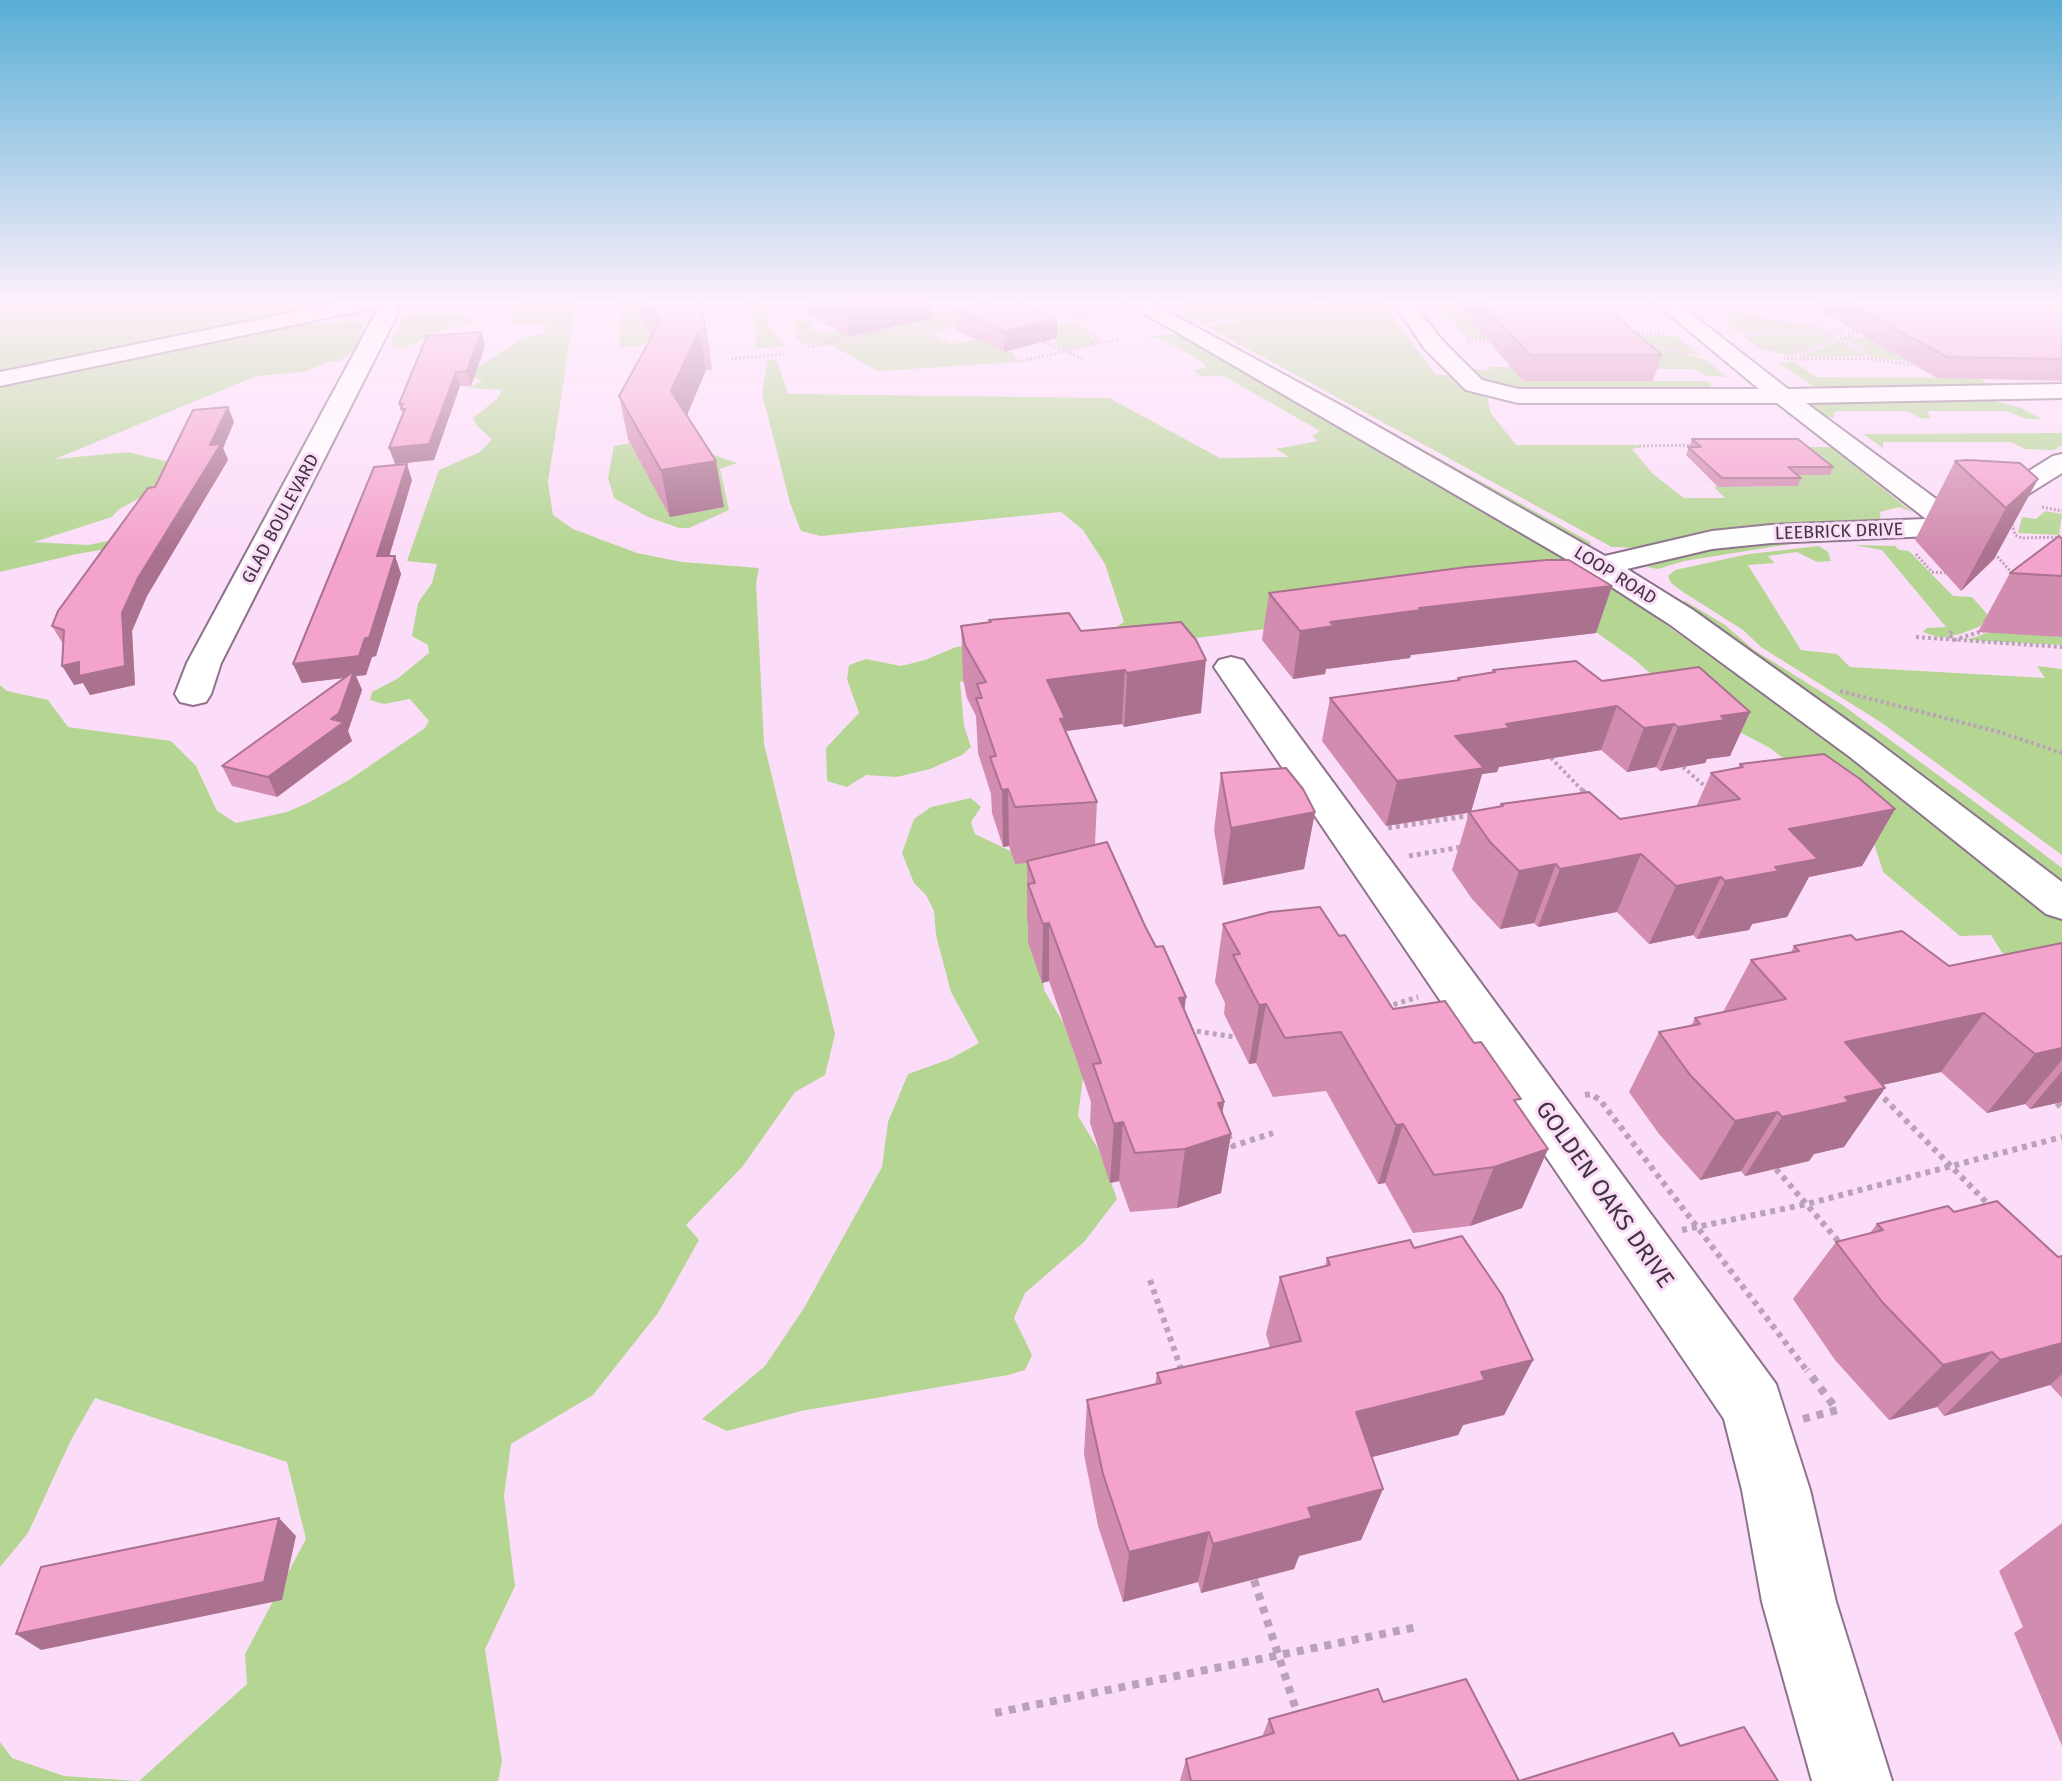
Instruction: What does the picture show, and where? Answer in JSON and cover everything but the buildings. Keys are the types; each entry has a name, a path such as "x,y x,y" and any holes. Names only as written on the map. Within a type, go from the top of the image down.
{"street":[{"name":"GLAD BOULEVARD","path":"193,694 204,663 351,384"},
{"name":"LOOP ROAD","path":"1285,384 1601,566 1710,636 1850,739 2062,904"},
{"path":"1473,384 1485,389 1537,397 1785,394 1901,397 2062,391"},
{"path":"1770,384 1810,418 1954,526"},
{"path":"2004,393 2049,417"},
{"name":"LEEBRICK DRIVE","path":"1601,566 1712,540 1771,534 1954,526 1975,519 1996,502 2062,462"},
{"name":"GOLDEN OAKS DRIVE","path":"1231,667 1753,1406 1776,1490 1799,1602 1852,1781"}],"path":[{"path":"1639,446 1701,446"},
{"path":"2022,538 2062,537"},
{"path":"1983,542 2017,577 2023,577"},
{"path":"1910,546 1932,572 1945,573"},
{"path":"1954,640 1999,626"},
{"path":"1952,631 1949,635 1954,640"},
{"path":"1916,637 2062,649"},
{"path":"1839,699 1831,691 1999,732 2062,753"},
{"path":"1551,758 1592,801"},
{"path":"1683,767 1713,794"},
{"path":"1384,829 1477,814"},
{"path":"1405,857 1474,845"},
{"path":"1373,1011 1458,986"},
{"path":"1176,1028 1235,1037"},
{"path":"1873,1087 2000,1216"},
{"path":"1573,1097 1591,1094 1600,1100 1837,1410 1798,1420"},
{"path":"1227,1133 1233,1146 1273,1133"},
{"path":"1675,1232 1807,1204 1949,1164 2062,1137"},
{"path":"1776,1169 1846,1250"},
{"path":"1150,1280 1184,1377"},
{"path":"1254,1580 1302,1730"},
{"path":"995,1713 1417,1627"}],"green space":[{"path":"236,384 55,459 128,452 173,463 158,488 118,510 112,517 34,542 88,545 141,534 158,540 0,572 0,386"},
{"path":"476,384 563,384 548,482 553,515 573,529 637,553 682,562 759,568 756,583 764,744 835,1034 825,1075 795,1092 743,1166 686,1225 699,1240 658,1313 593,1395 511,1444 504,1496 515,1586 485,1649 502,1761 498,1781 139,1781 247,1684 245,1654 306,1539 287,1462 95,1398 71,1440 28,1533 0,1567 0,685 7,691 48,700 68,727 171,741 196,766 217,811 236,823 287,812 349,780 425,728 429,721 410,699 384,704 370,700 372,692 397,679 429,653 428,645 412,636 418,603 432,583 437,564 407,561 439,470 480,452 492,439 477,426 473,418 497,399 502,390 468,388"},
{"path":"764,384 785,384 788,394 1109,398 1220,458 1289,457 1276,449 1318,441 1312,436 1320,431 1238,384 1265,384 1565,559 1638,605 1849,754 2062,921 2062,1011 2001,951 1991,935 1960,936 1883,872 1863,808 1812,781 1770,748 1683,702 1635,660 1593,630 1553,591 1166,642 1033,673 960,682 964,725 971,747 962,755 930,769 897,777 866,775 847,787 827,781 826,748 859,713 847,679 849,665 866,659 901,666 956,647 1111,630 1124,622 1105,564 1083,530 1061,512 821,536 801,531 790,503 762,393"},
{"path":"1313,384 1466,384 1488,399 1490,412 1516,445 1638,445 1641,447 1632,449 1653,474 1684,498 1725,498 1714,487 1796,486 1795,447 1831,447 1912,512 1899,507 1880,512 1881,524 1642,548 1612,547"},
{"path":"1504,384 1711,384 1712,389 1514,393"},
{"path":"1810,384 1991,386 1817,389"},
{"path":"1805,401 1995,401 2021,408 2042,419 2026,419 2006,411 1927,411 1931,419 1907,411 1838,411 1834,412 1834,418 1819,416 1810,410"},
{"path":"1352,410 1591,545 1579,544 1344,411"},
{"path":"2062,433 2062,445 2054,450 2025,449 2011,442 1883,442 1883,448 1863,434"},
{"path":"630,443 671,516 724,507 697,449 737,463 720,469 729,510 689,528 679,528 648,517 614,498 608,478 614,446"},
{"path":"2045,511 2062,514 2059,535 2018,533 2022,517 2036,519"},
{"path":"1780,538 1809,541 1684,561 1658,569 1646,567 1693,551"},
{"path":"1853,545 1895,546 1899,550 1909,551 1953,596 1972,597 1996,624 1982,623 1960,634 1941,638 1923,632 1927,628 1946,627 1882,550"},
{"path":"1819,546 1828,552 1831,561 1817,562 1797,552 1768,556 1775,563 1748,565 1801,650 1837,654 1850,667 2045,678 2037,666 2062,669 2062,855 1882,723 1761,647 1743,630 1683,592 1671,583 1668,576 1675,570 1749,554"},
{"path":"1685,601 1725,625 1754,650 1841,704 1983,808 2062,868 2062,883 1946,794 1671,603"},
{"path":"1992,631 2062,637 2062,645 1967,640"},
{"path":"971,798 981,807 971,822 975,834 1052,871 1039,937 1044,990 1064,1024 1083,1078 1078,1116 1100,1152 1117,1199 1084,1242 1025,1293 1014,1318 1032,1355 1025,1370 801,1411 727,1431 702,1419 765,1366 804,1308 882,1167 888,1122 908,1074 950,1059 979,1043 951,992 936,935 934,911 926,895 914,883 902,853 914,819 931,807"},
{"path":"0,1742 12,1758 64,1776 138,1781 0,1781"}]}
